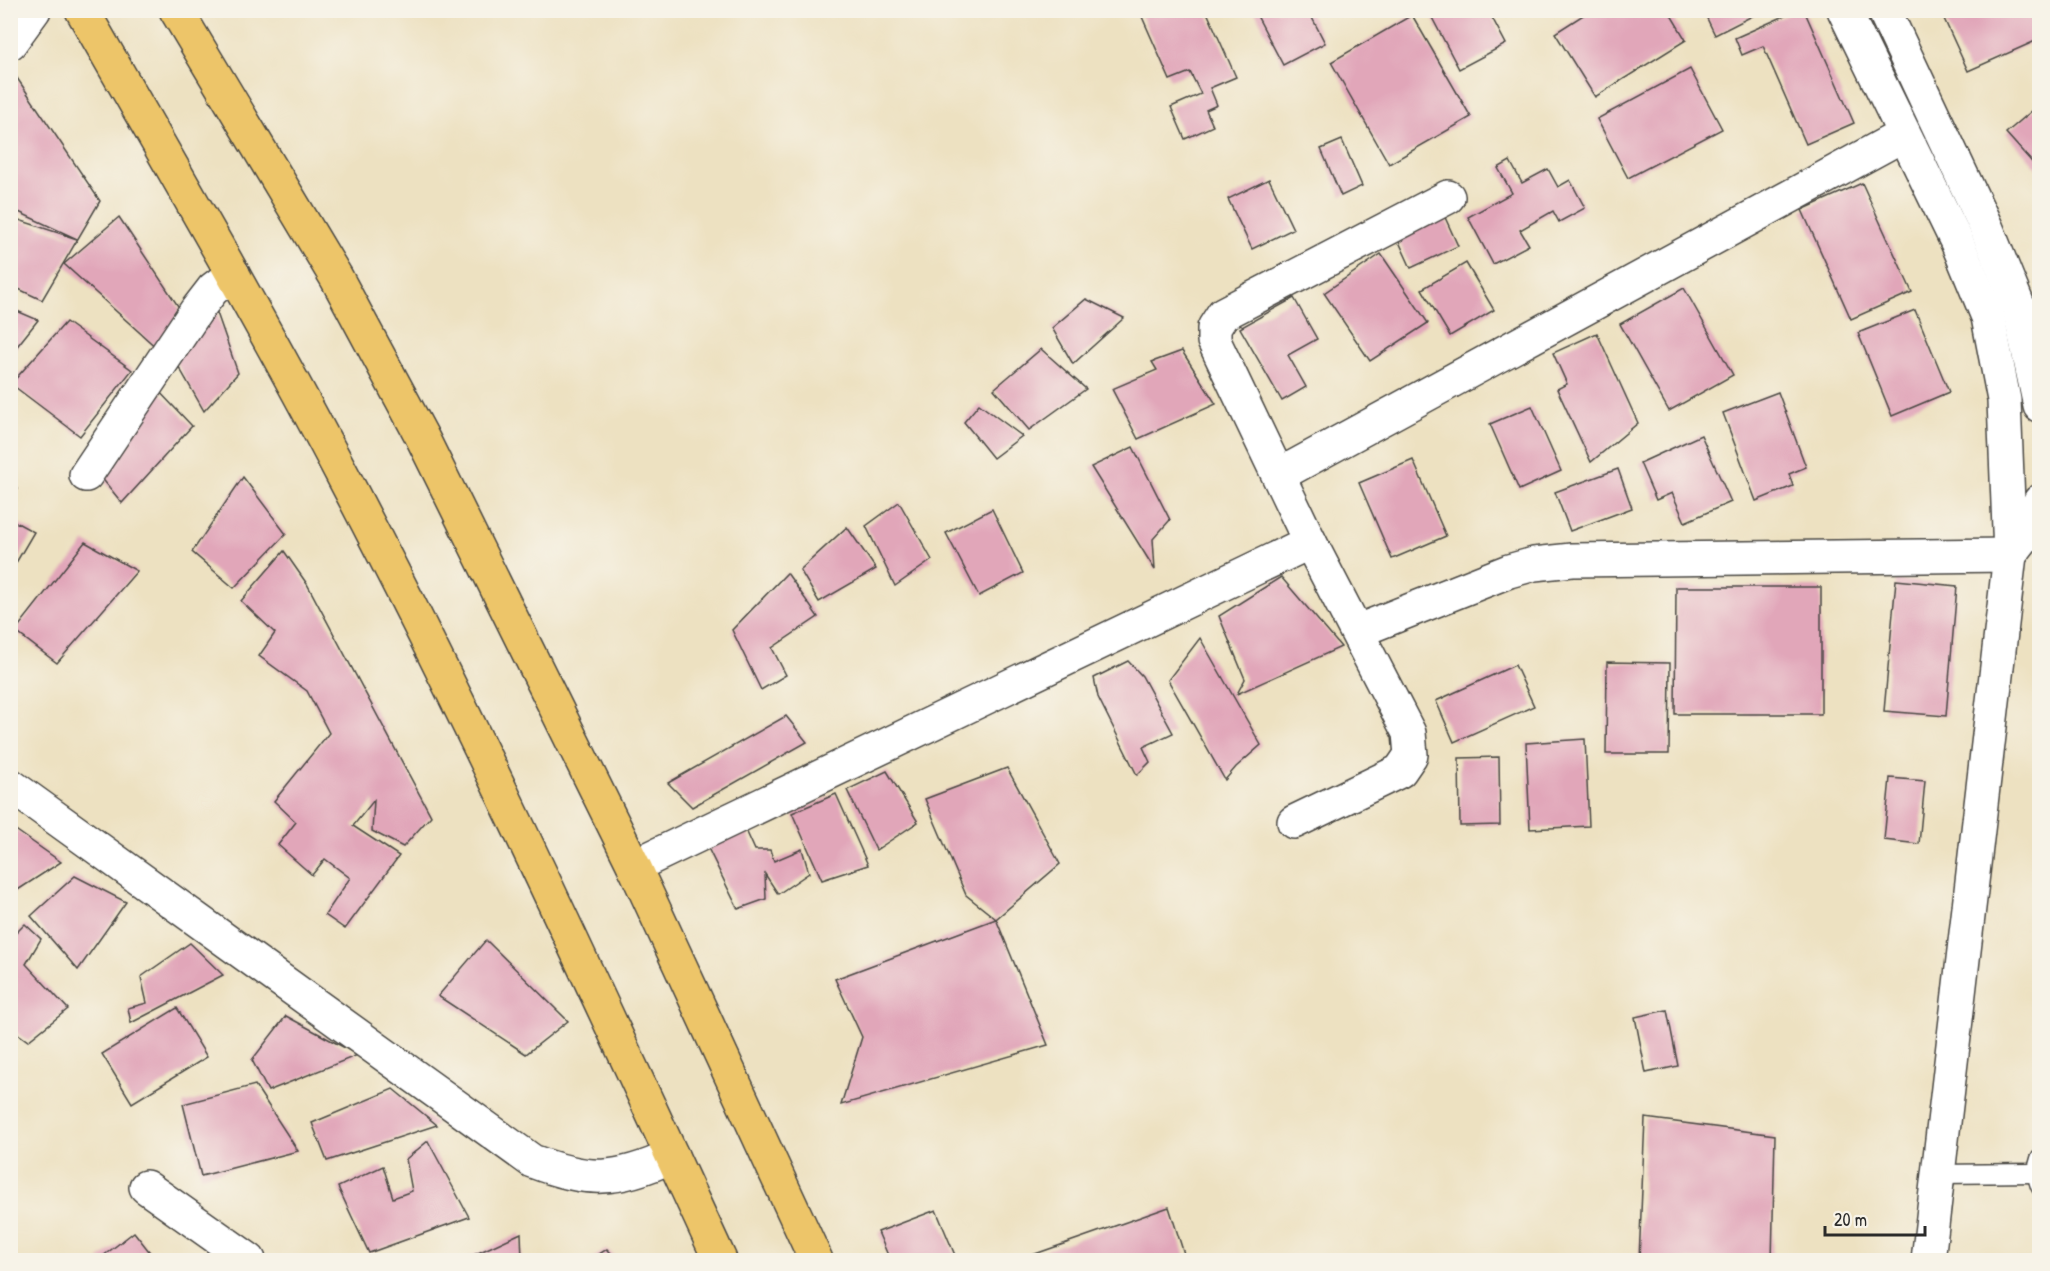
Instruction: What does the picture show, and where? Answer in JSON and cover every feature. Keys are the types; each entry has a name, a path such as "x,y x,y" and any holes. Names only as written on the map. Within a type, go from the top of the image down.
{"main road":[{"path":"82,10 233,274 343,475 555,903 720,1260"},
{"path":"176,10 347,298 426,446 634,866 816,1260"}],"street":[{"path":"10,43 33,10"},
{"path":"1844,10 1957,242 1988,317 2004,400 2006,499 2010,555 1928,1260"},
{"path":"1884,10 1988,228 2012,288 2019,308 2040,406"},
{"path":"1279,475 1903,135"},
{"path":"1294,822 1400,771 1411,755 1409,732 1310,542 1214,341 1214,328 1223,314 1448,197"},
{"path":"86,475 196,311 213,289 233,274"},
{"path":"2004,400 2039,401"},
{"path":"2010,555 2027,533 2040,501"},
{"path":"634,866 1310,542"},
{"path":"1358,632 1509,571 1534,564 1572,560 2010,555"},
{"path":"10,785 531,1161 566,1174 602,1177 638,1171 672,1156"},
{"path":"146,1187 249,1260"}],"lane":[{"path":"1938,1174 2038,1173"}],"building":[{"path":"1139,10 1206,10 1236,77 1210,88 1217,105 1206,110 1213,126 1185,139 1171,107 1201,94 1190,72 1170,80"},
{"path":"1254,10 1308,10 1325,43 1283,65"},
{"path":"1428,10 1488,10 1506,44 1459,69"},
{"path":"1591,10 1668,10 1686,40 1595,97 1555,33"},
{"path":"1703,10 1764,10 1715,35"},
{"path":"1798,10 1804,10 1854,123 1806,144 1763,46 1742,55 1735,38"},
{"path":"1940,10 2036,10 2040,18 2040,39 1968,71"},
{"path":"1412,15 1471,117 1389,164 1331,62"},
{"path":"1690,69 1722,129 1628,178 1597,119"},
{"path":"17,78 100,201 42,300 10,285 10,217 77,239 10,208 10,90"},
{"path":"2040,104 2040,171 2006,133"},
{"path":"1342,140 1362,186 1341,196 1321,149"},
{"path":"1510,161 1522,183 1548,169 1558,187 1570,180 1585,208 1559,222 1553,211 1520,230 1529,245 1493,264 1468,217 1512,193 1498,168"},
{"path":"1269,179 1293,229 1252,249 1228,199"},
{"path":"1862,183 1912,292 1851,319 1802,210"},
{"path":"1443,213 1458,246 1411,268 1396,235"},
{"path":"119,217 180,309 159,350 64,264"},
{"path":"1381,254 1428,323 1370,361 1324,293"},
{"path":"1466,263 1494,310 1450,336 1422,289"},
{"path":"1684,288 1733,375 1669,411 1620,324"},
{"path":"1294,298 1317,339 1288,355 1306,387 1282,401 1240,328"},
{"path":"1086,299 1124,318 1073,364 1052,328"},
{"path":"10,308 38,320 10,355"},
{"path":"216,310 238,373 204,411 175,360"},
{"path":"1915,310 1949,392 1892,416 1858,333"},
{"path":"66,322 132,370 80,436 11,384"},
{"path":"1597,333 1638,423 1591,462 1557,389 1567,384 1553,353"},
{"path":"1041,349 1086,389 1029,430 994,389"},
{"path":"1182,351 1216,404 1138,439 1112,389 1157,370 1152,362"},
{"path":"156,388 192,426 122,503 96,471"},
{"path":"1778,392 1806,467 1789,474 1793,486 1756,501 1723,413"},
{"path":"979,404 1022,436 993,458 964,422"},
{"path":"1532,406 1561,471 1519,490 1490,424"},
{"path":"1701,435 1731,502 1685,522 1672,493 1656,500 1640,463"},
{"path":"1133,447 1170,520 1153,539 1155,570 1091,467"},
{"path":"1413,460 1446,536 1392,559 1359,483"},
{"path":"1618,469 1632,508 1570,531 1555,492"},
{"path":"243,477 286,534 234,588 192,552"},
{"path":"10,485 18,489 10,501"},
{"path":"899,502 932,560 895,586 866,526"},
{"path":"992,509 1023,573 979,596 946,533"},
{"path":"10,519 34,532 10,573"},
{"path":"847,527 876,569 819,602 800,570"},
{"path":"85,542 137,571 57,663 15,631"},
{"path":"284,551 307,584 431,816 403,847 372,831 374,800 353,826 399,856 345,929 325,915 350,878 325,859 312,875 278,845 296,822 274,801 329,733 307,691 259,656 275,633 241,601"},
{"path":"787,573 818,617 772,648 786,675 761,690 732,630"},
{"path":"1281,577 1341,647 1237,694 1245,679 1219,616"},
{"path":"1896,580 1957,586 1946,716 1884,711"},
{"path":"1676,587 1821,587 1821,714 1675,714"},
{"path":"1200,638 1261,745 1225,780 1168,680"},
{"path":"1128,661 1142,676 1173,733 1143,747 1150,762 1137,775 1098,697 1094,678"},
{"path":"1607,662 1670,663 1669,754 1606,754"},
{"path":"1515,665 1534,706 1454,742 1436,701"},
{"path":"786,716 807,742 692,807 668,783"},
{"path":"1585,739 1589,826 1530,829 1526,743"},
{"path":"1499,757 1500,825 1460,826 1459,758"},
{"path":"1007,768 1060,864 996,919 966,895 925,799"},
{"path":"887,771 918,822 876,850 847,790"},
{"path":"1890,778 1925,781 1919,844 1884,840"},
{"path":"836,794 868,865 822,880 792,813"},
{"path":"10,826 61,862 10,895"},
{"path":"745,828 755,850 770,850 774,861 802,849 809,873 778,894 765,874 766,899 738,909 708,848"},
{"path":"75,876 126,902 78,970 31,916"},
{"path":"996,919 1048,1045 841,1105 862,1037 835,979"},
{"path":"25,924 41,939 26,964 68,1009 28,1041 10,1028 10,939"},
{"path":"486,940 568,1021 526,1054 438,996"},
{"path":"190,943 223,975 131,1023 128,1008 147,1003 141,977"},
{"path":"177,1008 207,1057 132,1103 102,1054"},
{"path":"1667,1010 1678,1066 1646,1073 1635,1017"},
{"path":"286,1016 358,1055 268,1091 252,1060"},
{"path":"255,1085 298,1151 201,1176 183,1104"},
{"path":"393,1089 437,1125 327,1161 312,1123"},
{"path":"1645,1118 1775,1135 1772,1260 1639,1260"},
{"path":"428,1141 469,1217 369,1253 338,1187 383,1166 393,1198 412,1191 406,1159"},
{"path":"1169,1207 1186,1260 1018,1260"},
{"path":"936,1210 957,1260 890,1260 878,1232"},
{"path":"134,1232 156,1260 98,1260"},
{"path":"521,1233 522,1260 463,1260"},
{"path":"607,1249 618,1260 590,1260"}]}
